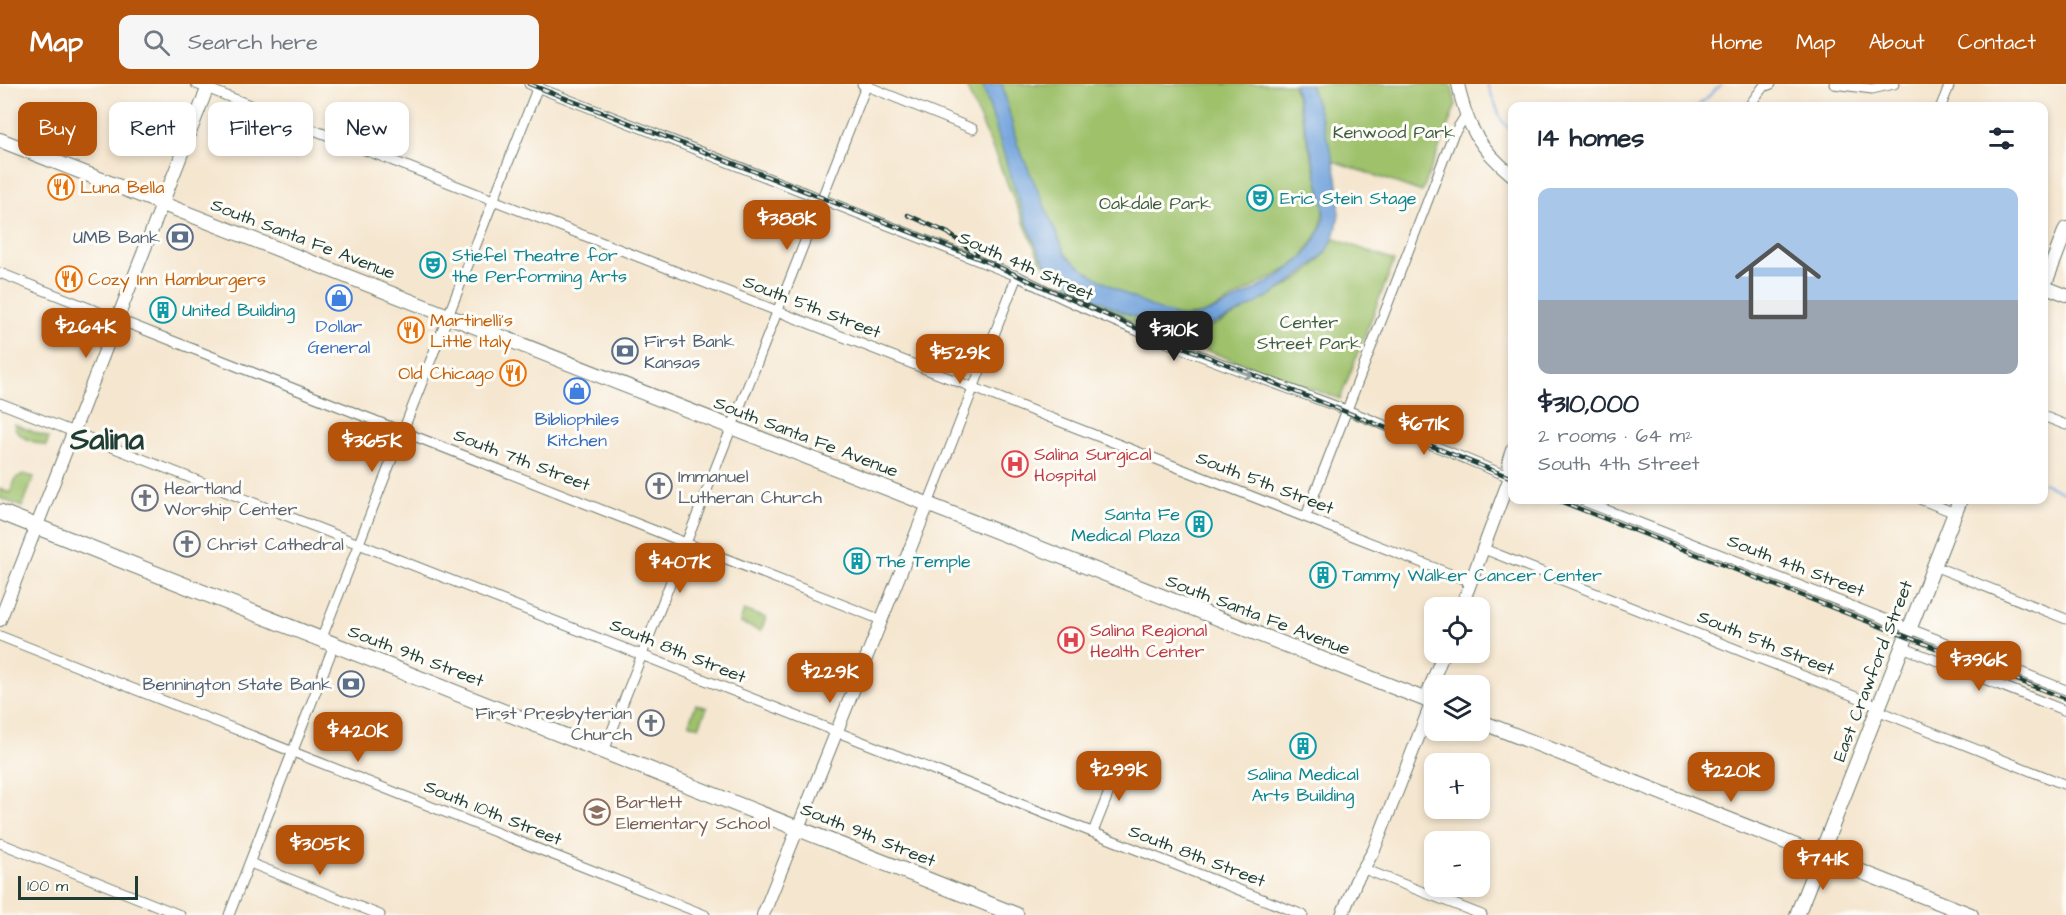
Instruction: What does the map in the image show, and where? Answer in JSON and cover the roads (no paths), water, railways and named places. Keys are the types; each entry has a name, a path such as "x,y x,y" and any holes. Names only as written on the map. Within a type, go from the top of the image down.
{"main road":[{"name":"South Santa Fe Avenue","path":"0,140 1424,700"},
{"path":"2048,275 2066,230"},
{"name":"East Crawford Street","path":"1797,915 1958,506"},
{"name":"South 9th Street","path":"0,512 1016,915"},
{"path":"1490,725 1971,915"}],"street":[{"path":"1458,84 1466,115 1481,145 1508,171"},
{"path":"1752,102 1763,87 1771,84"},
{"path":"1834,84 1872,88 1894,84"},
{"path":"1943,102 1950,84"},
{"path":"230,915 293,752 358,544 535,85"},
{"name":"South 4th Street","path":"535,85 1017,276 1082,309 1178,349 1347,410 1508,473"},
{"path":"604,751 865,85 973,129"},
{"path":"0,620 164,204 204,86"},
{"name":"South 5th Street","path":"204,86 1471,582"},
{"path":"1306,516 1453,135 1466,115"},
{"name":"South 7th Street","path":"0,273 879,619"},
{"path":"763,915 1017,276"},
{"path":"2048,289 2066,295"},
{"name":"South 8th Street","path":"0,403 642,653 835,732 1303,915"},
{"path":"2048,418 2066,425"},
{"path":"1465,597 1508,482"},
{"name":"South 4th Street","path":"1591,504 2066,690"},
{"name":"South 5th Street","path":"1484,549 1879,706 1882,712 2066,785"},
{"path":"1934,566 2066,619"},
{"name":"South 10th Street","path":"0,636 705,915"},
{"path":"1902,647 2066,711"},
{"path":"1342,915 1374,850 1424,718"},
{"path":"1093,832 1121,762"},
{"path":"0,843 180,915"},
{"path":"250,863 381,915"},
{"path":"1364,868 1482,915"}],"water":[{"path":"982,84 1002,84 1017,143 1066,255 1090,273 1124,293 1159,310 1187,317 1230,303 1265,284 1303,257 1316,238 1324,217 1323,204 1294,84 1310,84 1332,154 1339,191 1339,209 1332,242 1316,262 1283,288 1221,321 1202,327 1187,330 1172,329 1153,324 1112,307 1057,274 1041,256 1016,194"}],"waterway":[{"path":"1487,84 1502,121 1508,127"},
{"path":"1702,102 1722,84"},
{"path":"2048,485 2066,493"}],"railway":[{"path":"529,84 985,261 1138,329 1508,476"},
{"path":"908,215 948,233 976,254"},
{"path":"1567,504 2066,699"}],"place":[{"name":"Luna Bella","path":"61,187"},
{"name":"Eric Stein Stage","path":"1260,198"},
{"name":"UMB Bank","path":"180,237"},
{"name":"Stiefel Theatre for the Performing Arts","path":"433,265"},
{"name":"Cozy Inn Hamburgers","path":"69,279"},
{"name":"Dollar General","path":"339,298"},
{"name":"United Building","path":"163,310"},
{"name":"Martinelli's Little Italy","path":"411,330"},
{"name":"First Bank Kansas","path":"625,351"},
{"name":"Old Chicago","path":"513,373"},
{"name":"Bibliophiles Kitchen","path":"577,391"},
{"name":"Salina Surgical Hospital","path":"1015,464"},
{"name":"Immanuel Lutheran Church","path":"659,486"},
{"name":"Heartland Worship Center","path":"145,498"},
{"name":"Santa Fe Medical Plaza","path":"1199,524"},
{"name":"Christ Cathedral","path":"187,544"},
{"name":"The Temple","path":"857,561"},
{"name":"Tammy Walker Cancer Center","path":"1323,575"},
{"name":"Salina Regional Health Center","path":"1071,640"},
{"name":"Bennington State Bank","path":"351,684"},
{"name":"First Presbyterian Church","path":"651,723"},
{"name":"Salina Medical Arts Building","path":"1303,746"},
{"name":"Bartlett Elementary School","path":"597,812"}],"district":[{"name":"Salina","path":"107,440"}],"park label":[{"name":"Kenwood Park","path":"1394,132"},
{"name":"Oakdale Park","path":"1155,203"},
{"name":"Center Street Park","path":"1309,332"}]}
